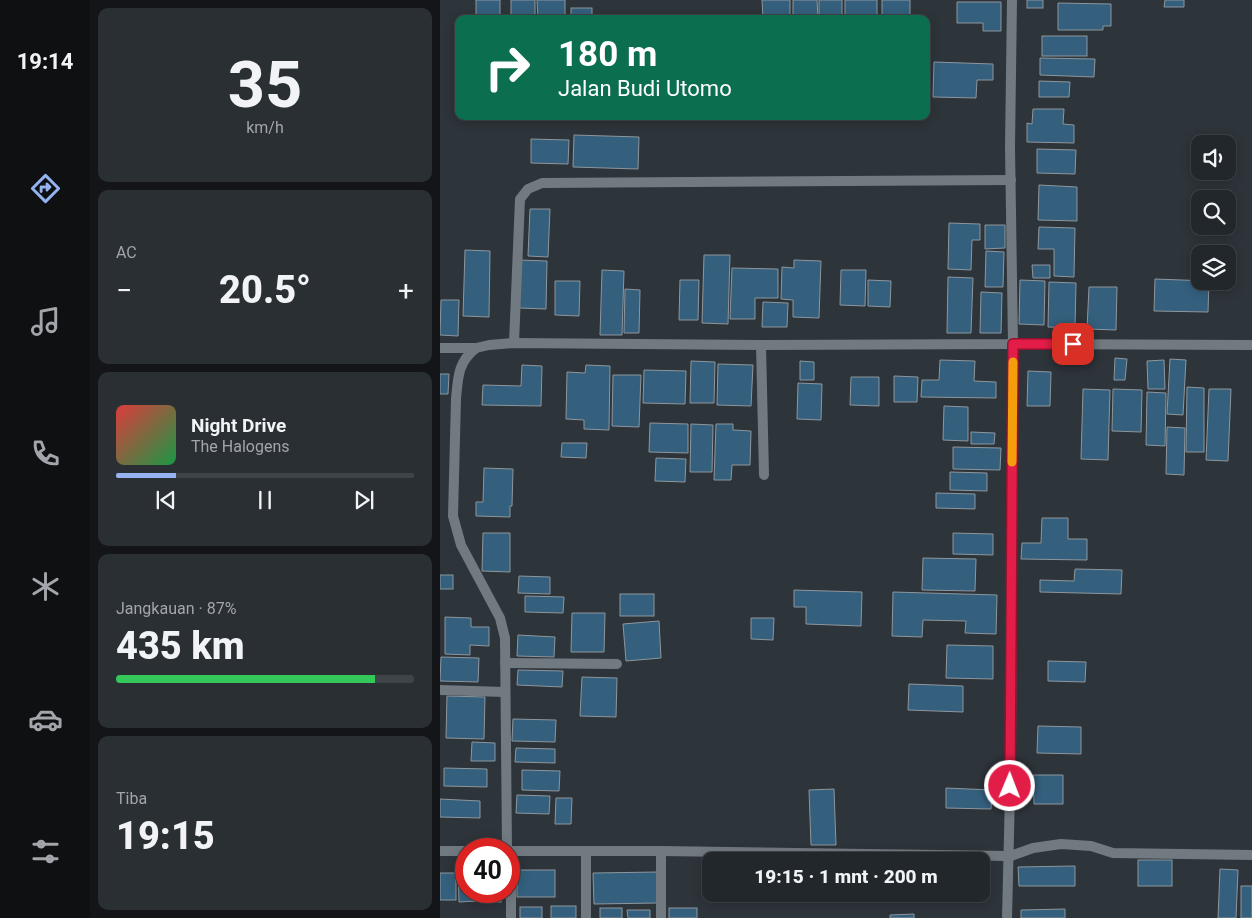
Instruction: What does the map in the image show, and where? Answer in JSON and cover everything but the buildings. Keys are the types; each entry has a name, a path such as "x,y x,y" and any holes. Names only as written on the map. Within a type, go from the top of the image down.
{"street":[{"path":"1007,918 1011,741 1012,0"},
{"path":"514,343 520,199 528,189 542,183 1011,180"},
{"path":"440,348 476,348 489,344 514,343 1252,345"},
{"path":"761,345 764,474"},
{"path":"476,348 467,356 461,368 458,381 453,516 461,545 500,618 505,638 509,838"},
{"path":"505,663 617,664"},
{"path":"440,690 505,692"},
{"path":"520,850 1008,856 1033,848 1061,844 1091,846 1113,853 1252,855"},
{"path":"440,851 455,851"},
{"path":"661,851 661,918"},
{"path":"586,852 586,918"},
{"path":"511,903 511,918"}],"slow traffic":[{"path":"1012,462 1013,362"}],"route":[{"path":"1010,786 1013,344 1073,344"}]}
